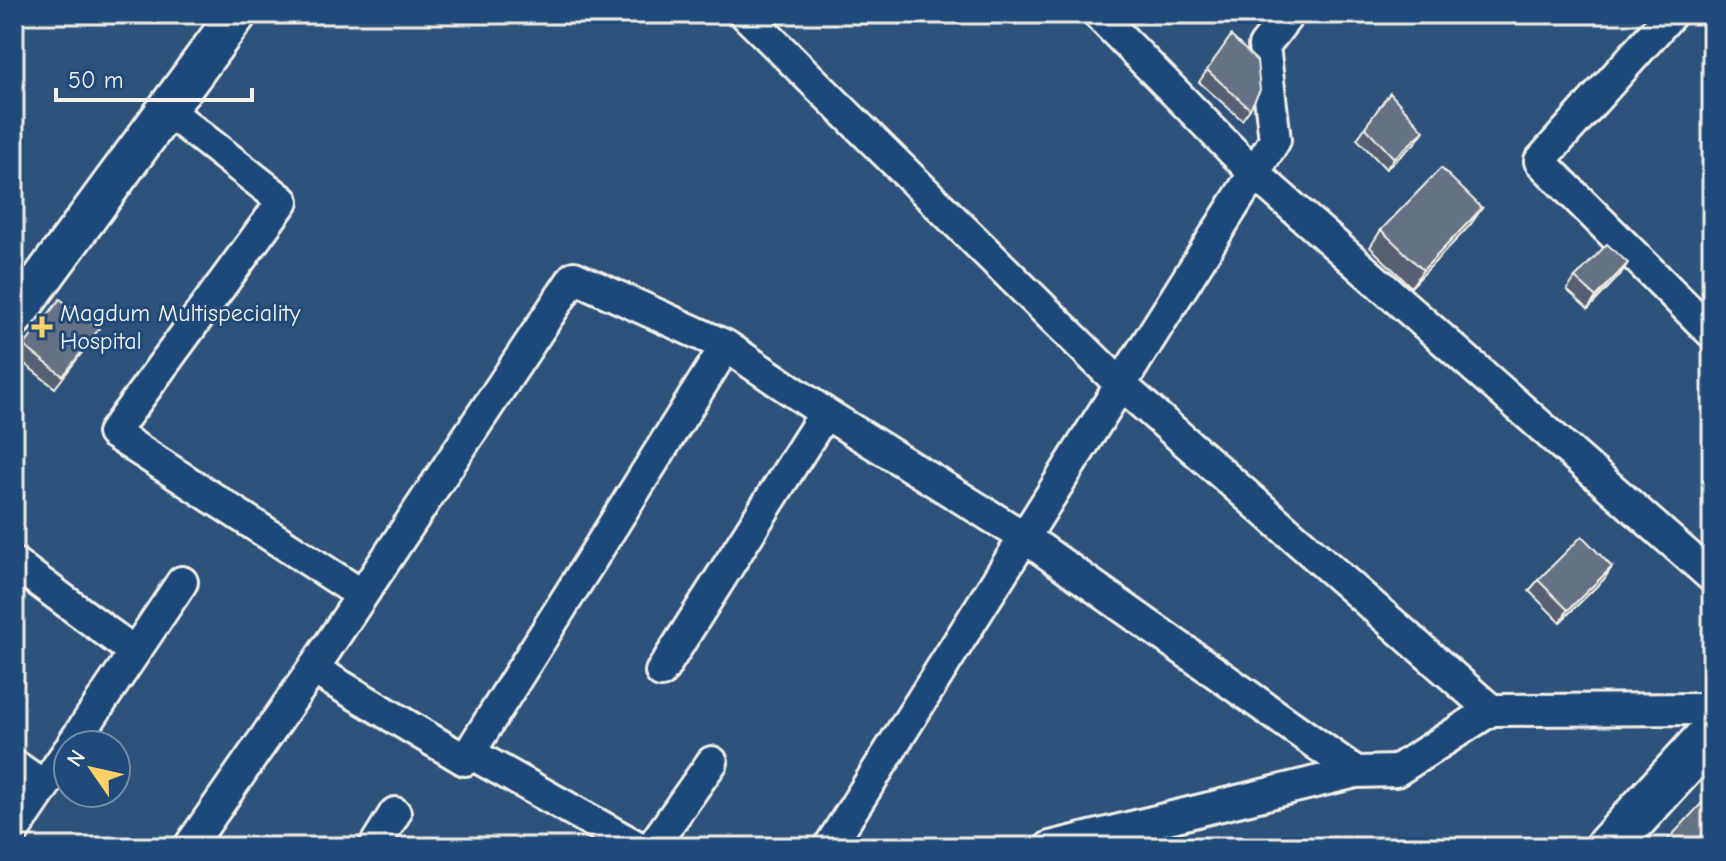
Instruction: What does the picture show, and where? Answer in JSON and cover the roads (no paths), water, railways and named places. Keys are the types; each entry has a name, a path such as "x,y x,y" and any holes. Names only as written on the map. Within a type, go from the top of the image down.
{"main road":[{"path":"1608,847 1712,733"}],"street":[{"path":"14,317 237,14"},
{"path":"745,14 1121,385 1491,710"},
{"path":"1098,14 1254,173 1712,577"},
{"path":"829,847 1275,140 1264,46 1289,14"},
{"path":"1671,14 1540,161 1712,333"},
{"path":"167,110 283,201 113,433 362,595"},
{"path":"189,847 313,669 574,277 726,346 825,413 1024,537 1356,772"},
{"path":"313,669 465,760 726,346"},
{"path":"661,672 825,413"},
{"path":"14,563 134,652"},
{"path":"83,729 182,582"},
{"path":"1050,847 1356,772 1396,771 1491,710 1712,709"},
{"path":"470,753 638,847"},
{"path":"652,847 712,762"},
{"path":"14,765 44,786"},
{"path":"14,831 52,774"},
{"path":"374,847 395,813"}],"place":[{"name":"Magdum Multispeciality Hospital","path":"42,327"}]}
